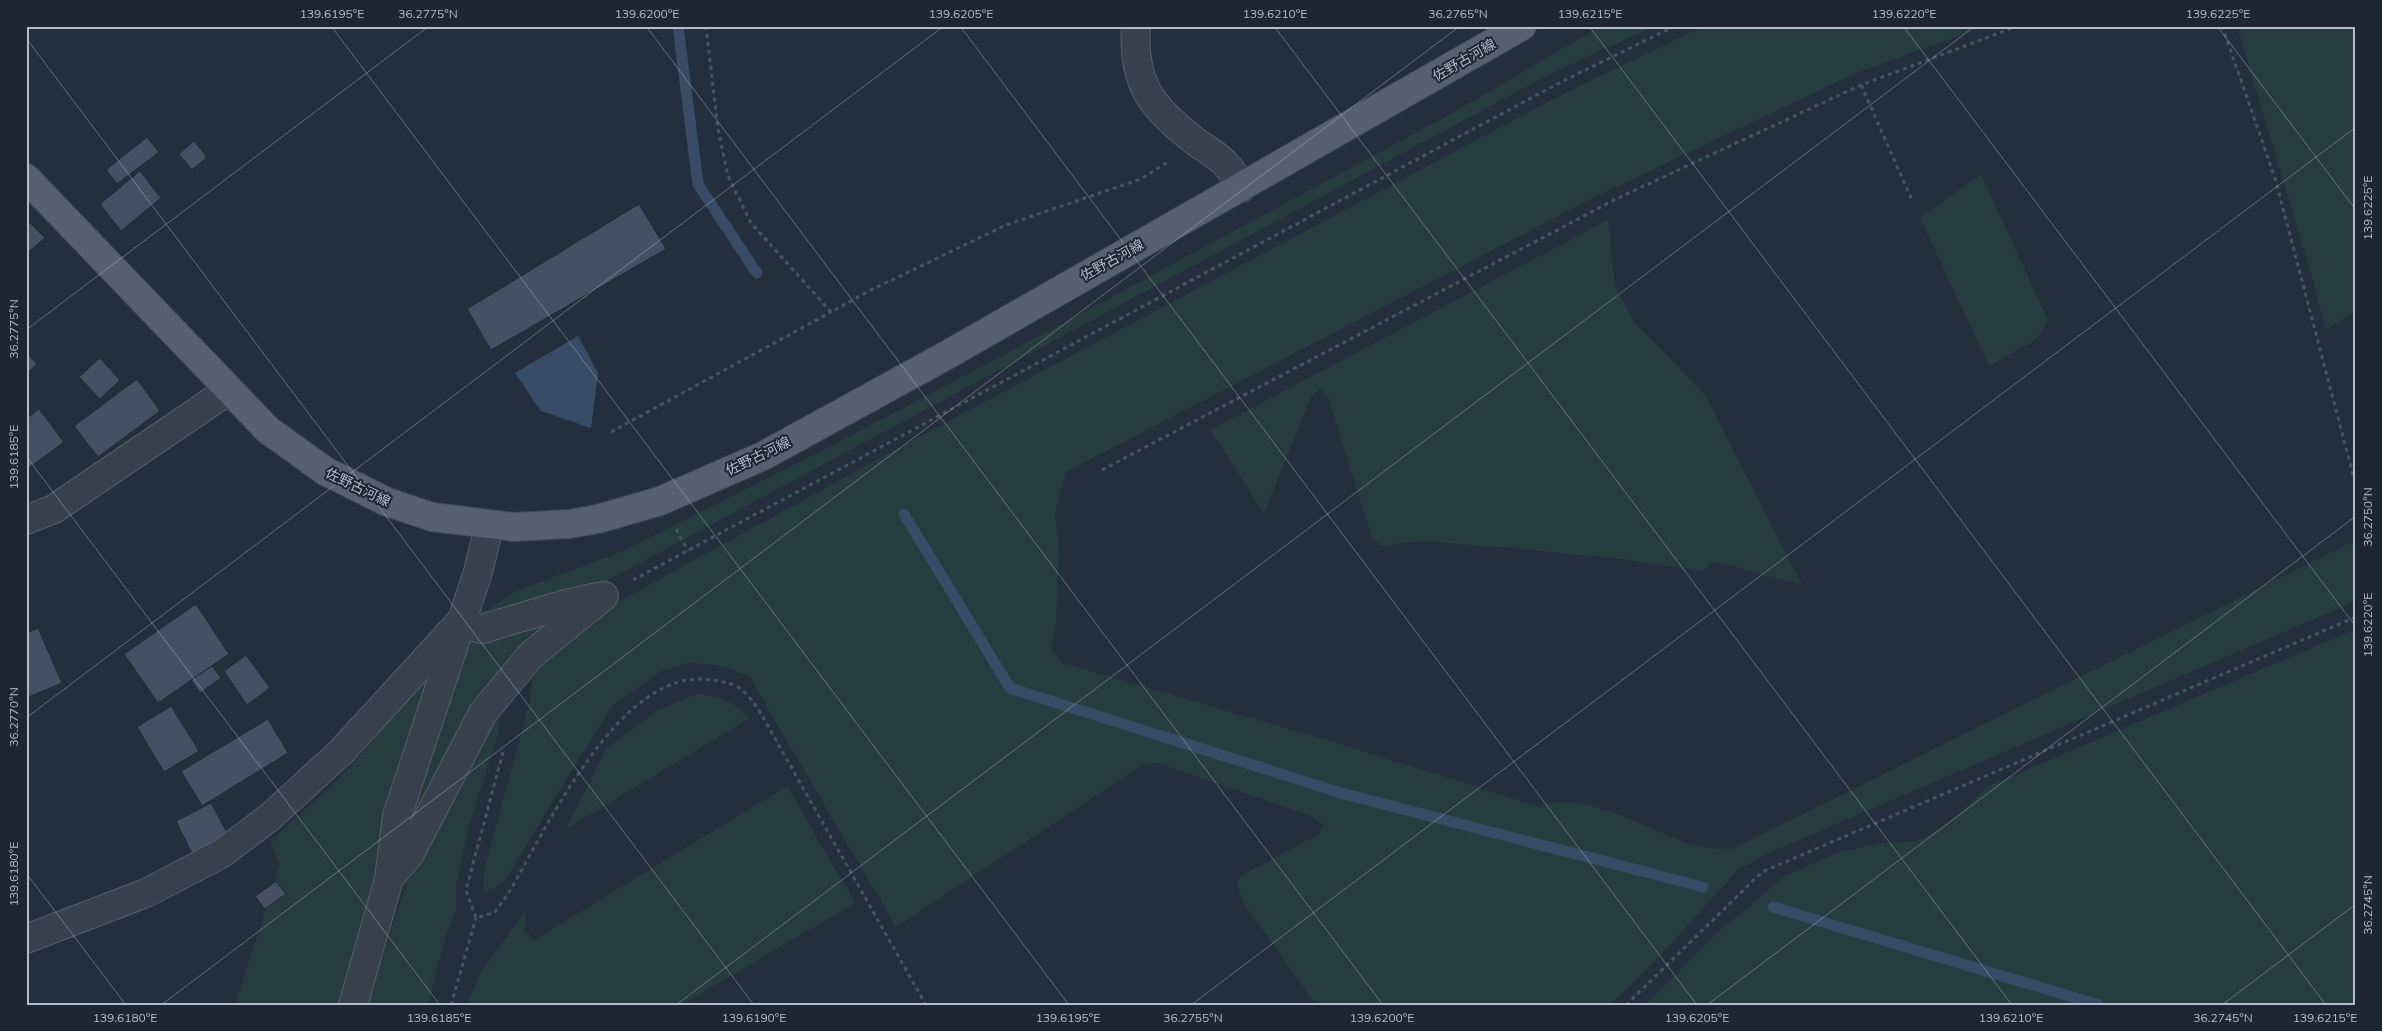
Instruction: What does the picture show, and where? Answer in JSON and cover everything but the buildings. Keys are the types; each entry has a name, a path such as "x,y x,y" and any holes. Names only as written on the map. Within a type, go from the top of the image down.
{"main road":[{"name":"佐野古河線","path":"26,178 268,430 325,471 387,502 432,517 514,528 598,519 660,502 764,456 947,355 1522,26"}],"street":[{"path":"1136,26 1136,65 1141,83 1148,96 1194,140 1228,167 1241,188"},
{"path":"26,520 54,509 229,390"},
{"path":"353,1005 389,879 397,816 478,572 488,526"},
{"path":"461,621 470,627 482,629 566,604 604,596"},
{"path":"389,879 409,855 483,713 531,655 604,596"},
{"path":"26,939 146,893 220,854 270,817 341,752 461,621"}],"path":[{"path":"706,26 718,129 728,176 751,222 831,312"},
{"path":"604,596 1552,87 1675,26"},
{"path":"1102,470 1616,199 1862,85 2018,26"},
{"path":"2222,26 2275,178 2356,486"},
{"path":"1862,85 1912,200"},
{"path":"610,432 869,291 1006,225 1140,179 1162,167 1194,140"},
{"path":"676,528 688,551"},
{"path":"1626,1005 1762,872 2356,617"},
{"path":"476,918 495,912 508,894 588,758 623,717 648,698 690,679 728,682 742,690 760,712 926,1005"},
{"path":"451,1005 476,918 466,890 506,743"}],"green space":[{"path":"1601,26 1655,26 1550,74 603,583 551,593 512,607 482,622 480,614 516,591 623,551 808,458 1034,339 1454,112"},
{"path":"1704,26 1986,26 1856,73 1591,199 1066,472 1055,513 1059,552 1056,624 1051,648 1063,663 1337,743 1540,807 1556,802 1596,807 1697,846 1732,849 2356,540 2356,601 1762,856 1738,870 1658,958 1610,1005 1316,1005 1243,902 1237,885 1239,877 1319,834 1323,824 1311,816 1158,763 1144,764 896,927 749,676 718,665 687,663 661,671 611,707 505,880 495,888 483,891 484,870 529,705 533,673 559,646 627,597 913,440 1559,96"},
{"path":"2237,26 2356,26 2356,311 2326,330 2310,270"},
{"path":"1981,174 2048,320 2037,339 1989,366 1920,218"},
{"path":"1608,220 1615,287 1634,321 1706,396 1802,585 1713,561 1704,571 1622,559 1511,548 1417,541 1382,546 1372,538 1328,397 1321,389 1312,395 1264,513 1210,430"},
{"path":"554,615 564,617 497,674 461,723 409,833 404,826 468,643"},
{"path":"2356,629 2356,1005 1645,1005 1717,933 1785,876 1837,853 1879,843 1916,841 1945,826 1989,786"},
{"path":"439,659 402,763 392,782 366,920 340,1005 235,1005 280,864 270,841 337,781"},
{"path":"696,694 726,700 737,707 749,719 566,829 606,749 658,710"},
{"path":"494,716 500,721 498,734 469,826 456,886 456,910 446,935 428,1005 367,1005 409,876 471,754"},
{"path":"787,786 855,903 681,1005 467,1005 480,973 526,910 524,930 534,940"}],"water":[{"path":"578,336 598,373 591,428 541,411 515,373"}],"waterway":[{"path":"678,26 698,184 757,273"},
{"path":"904,514 1010,688 1341,793 1703,887"},
{"path":"1773,907 2099,1005"}]}
